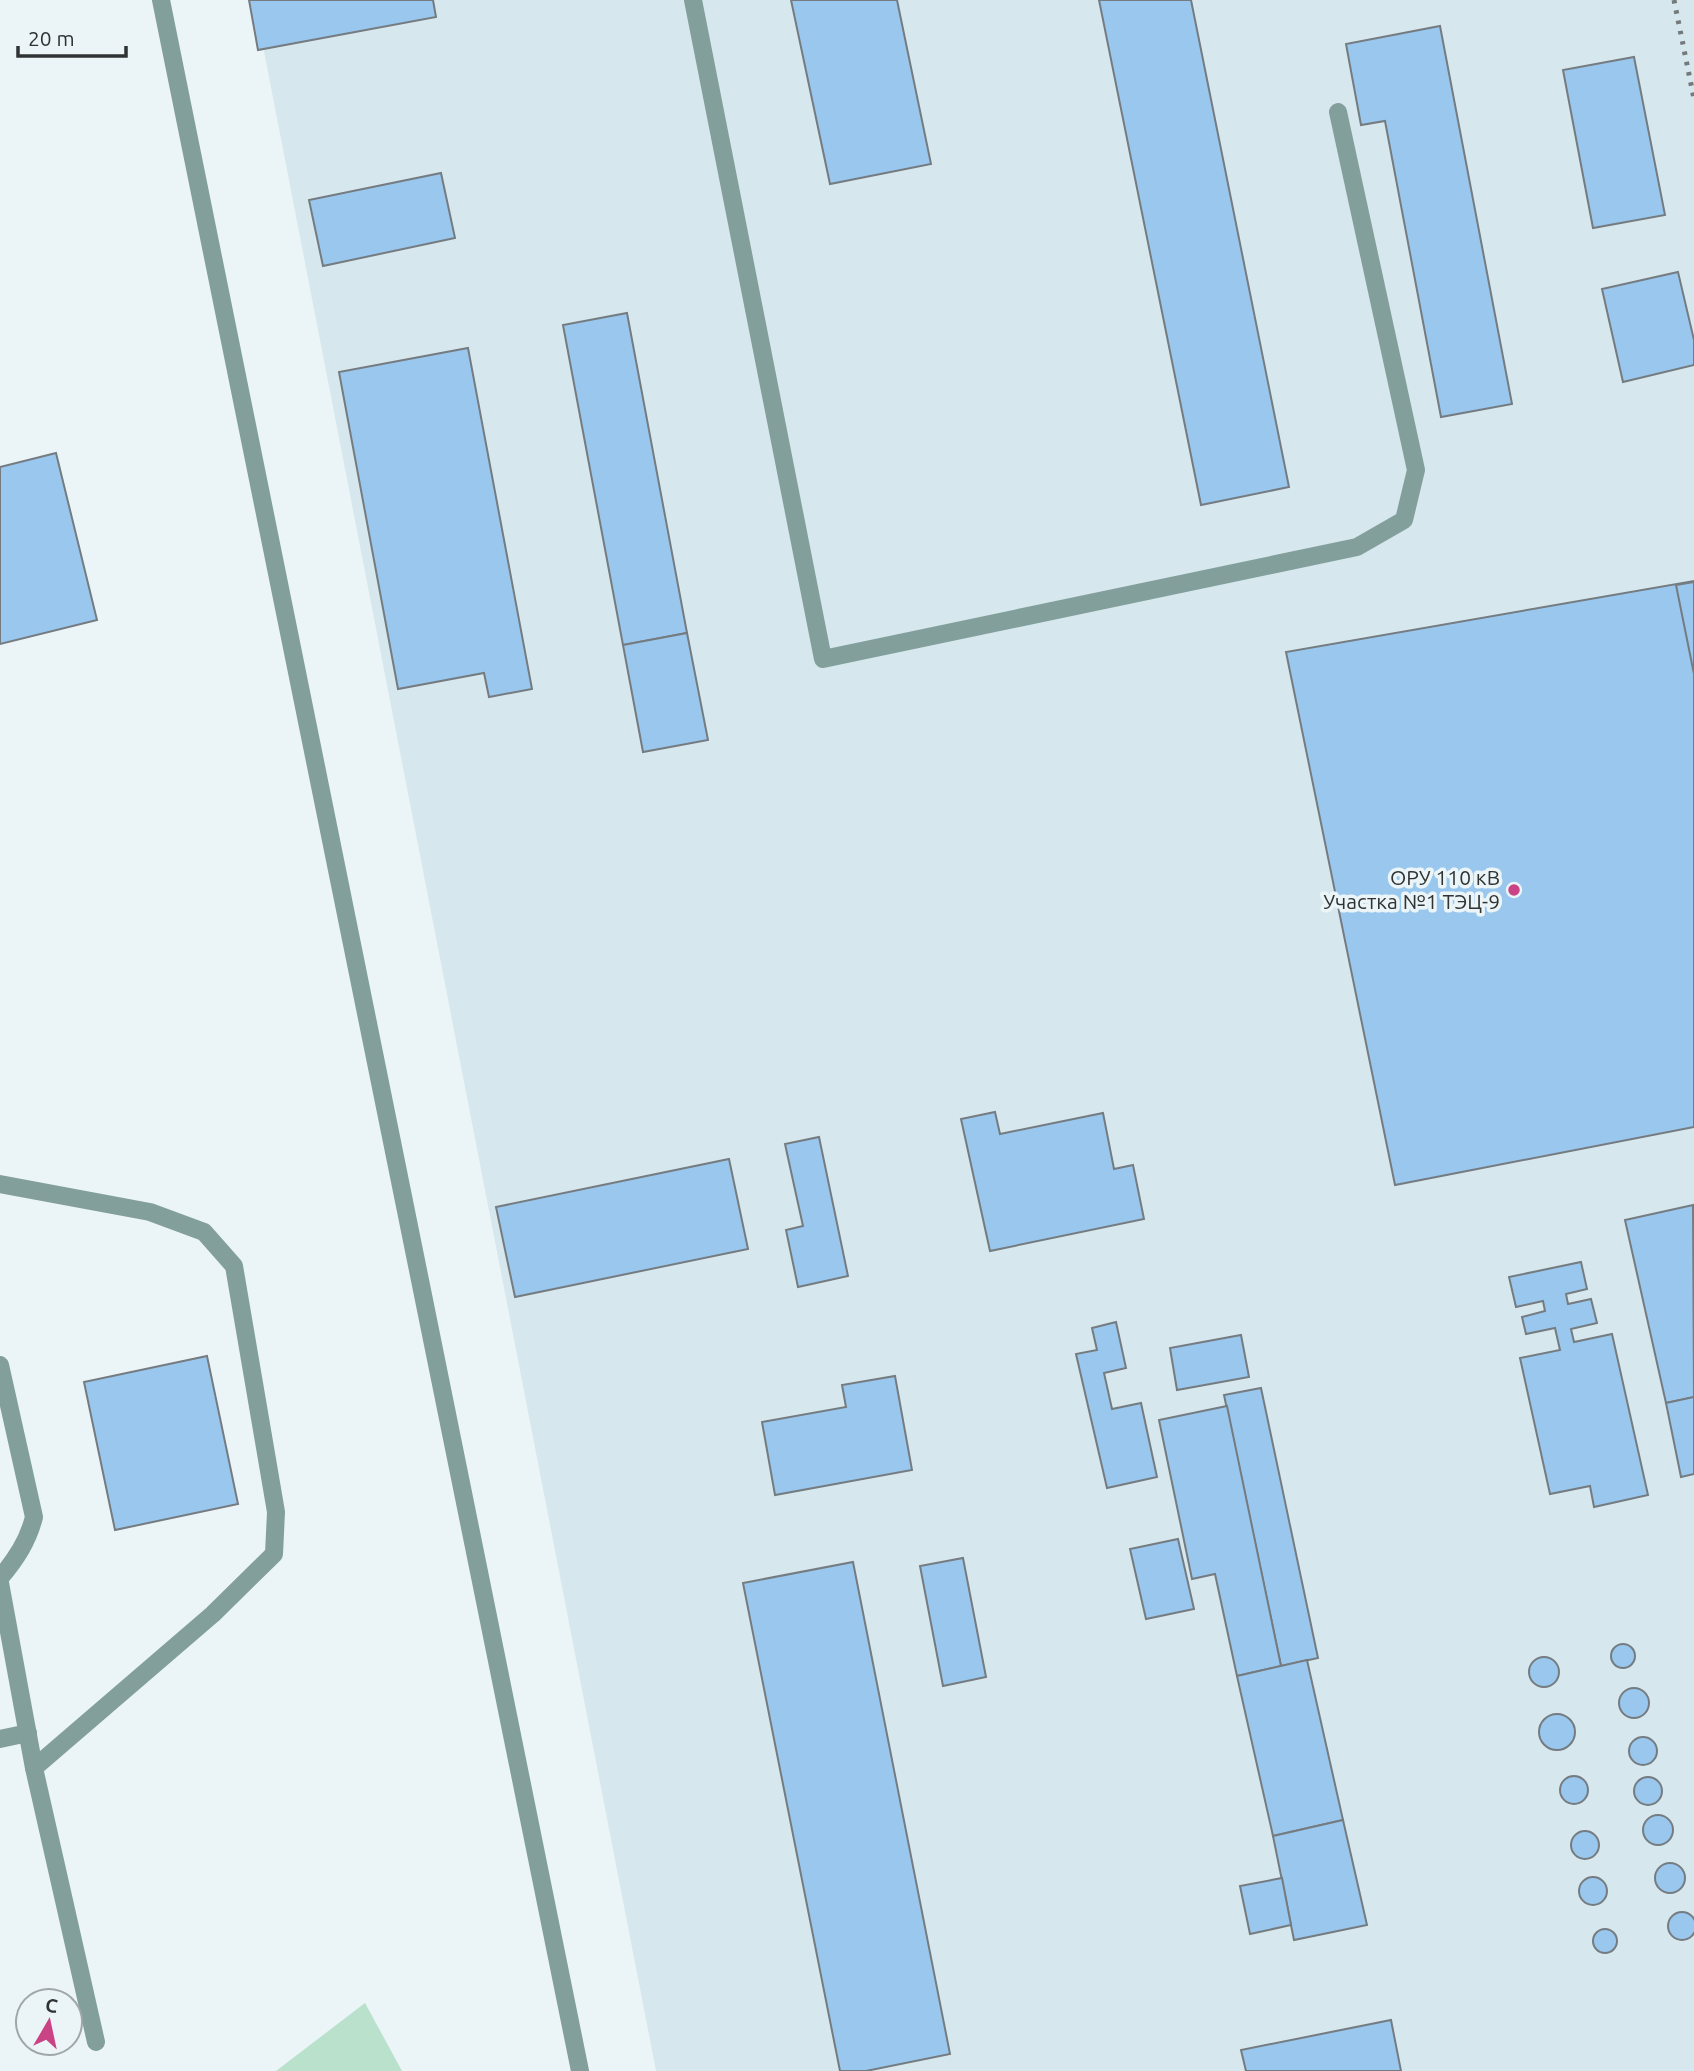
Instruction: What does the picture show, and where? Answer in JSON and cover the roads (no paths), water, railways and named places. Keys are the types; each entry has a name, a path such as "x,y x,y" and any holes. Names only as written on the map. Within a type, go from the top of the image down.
{"street":[{"path":"161,0 580,2071"},
{"path":"694,0 823,659 1357,547 1404,520 1416,470 1338,112"},
{"path":"0,1184 150,1212 204,1232 234,1266 276,1512 274,1554 213,1614 34,1768"},
{"path":"0,1365 34,1517 30,1534 0,1580 34,1768 96,2042"},
{"path":"0,1739 28,1733"}],"railway":[{"path":"1674,0 1694,99"}],"place":[{"name":"ОРУ 110 кВ Участка №1 ТЭЦ-9","path":"1514,890"}]}
